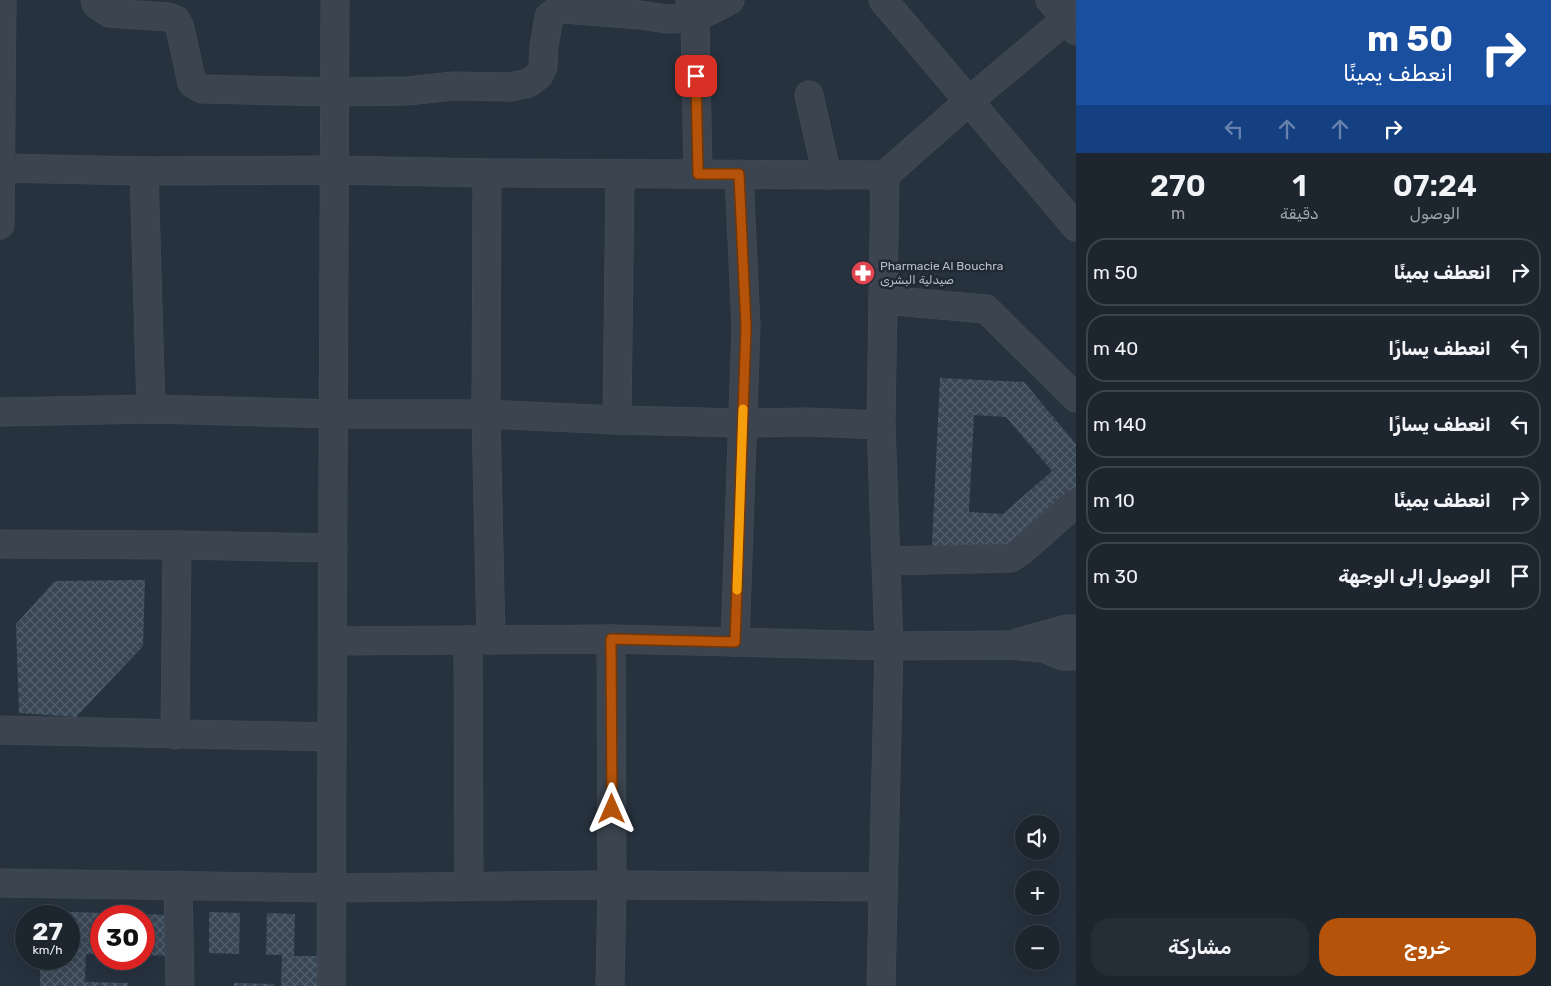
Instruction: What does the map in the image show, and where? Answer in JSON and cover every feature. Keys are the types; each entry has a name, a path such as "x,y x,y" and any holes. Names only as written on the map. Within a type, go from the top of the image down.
{"street":[{"path":"0,225 2,0"},
{"path":"95,0 97,5 109,13 168,17 176,20 180,28 192,83 202,89 334,92 407,91 454,86 510,87 529,83 539,76 543,67 544,46 549,17 555,12 564,9 667,19 692,9 730,0"},
{"path":"331,986 334,641 333,170 335,0"},
{"path":"882,0 1076,227"},
{"path":"692,9 698,174"},
{"path":"0,168 144,171 333,170 487,173 885,175 1067,15"},
{"path":"809,95 827,175"},
{"path":"144,171 151,409"},
{"path":"469,886 486,414 487,173"},
{"path":"617,420 620,174"},
{"path":"735,642 746,327 739,174"},
{"path":"882,986 888,646 887,561 881,425 885,175"},
{"path":"883,300 986,309 1076,398"},
{"path":"0,412 151,409 334,414 486,414 617,420 742,423 807,422 881,425"},
{"path":"887,561 1011,558 1076,503"},
{"path":"0,544 333,548"},
{"path":"175,735 177,545"},
{"path":"1009,645 1073,626"},
{"path":"1073,626 1062,643 1065,652 1073,660"},
{"path":"610,986 612,885 611,639"},
{"path":"334,641 611,639 888,646 1009,645 1043,648 1073,660"},
{"path":"0,730 332,737"},
{"path":"0,883 331,888 612,885 883,887"},
{"path":"178,885 180,986"}],"building":[{"path":"940,378 1024,382 1076,444 1076,498 1015,550 932,546","holes":["974,415 1006,417 1052,471 1003,514 969,512"]},
{"path":"145,580 143,646 76,717 19,713 16,624 55,581"},
{"path":"80,912 90,913 90,954 86,954 85,982 128,983 128,986 40,986 40,970 80,970"},
{"path":"209,912 240,913 239,954 209,953"},
{"path":"267,913 295,914 294,956 323,956 323,986 281,986 282,955 266,955"},
{"path":"155,914 177,915 176,956 155,955"},
{"path":"234,983 274,984 274,986 234,986"}],"slow traffic":[{"path":"737,590 743,409"}],"place":[{"name":"Pharmacie Al Bouchra صيدلية البشرى","path":"863,273"}],"route":[{"path":"612,809 611,639 735,642 746,327 739,174 698,174 696,76"}]}
